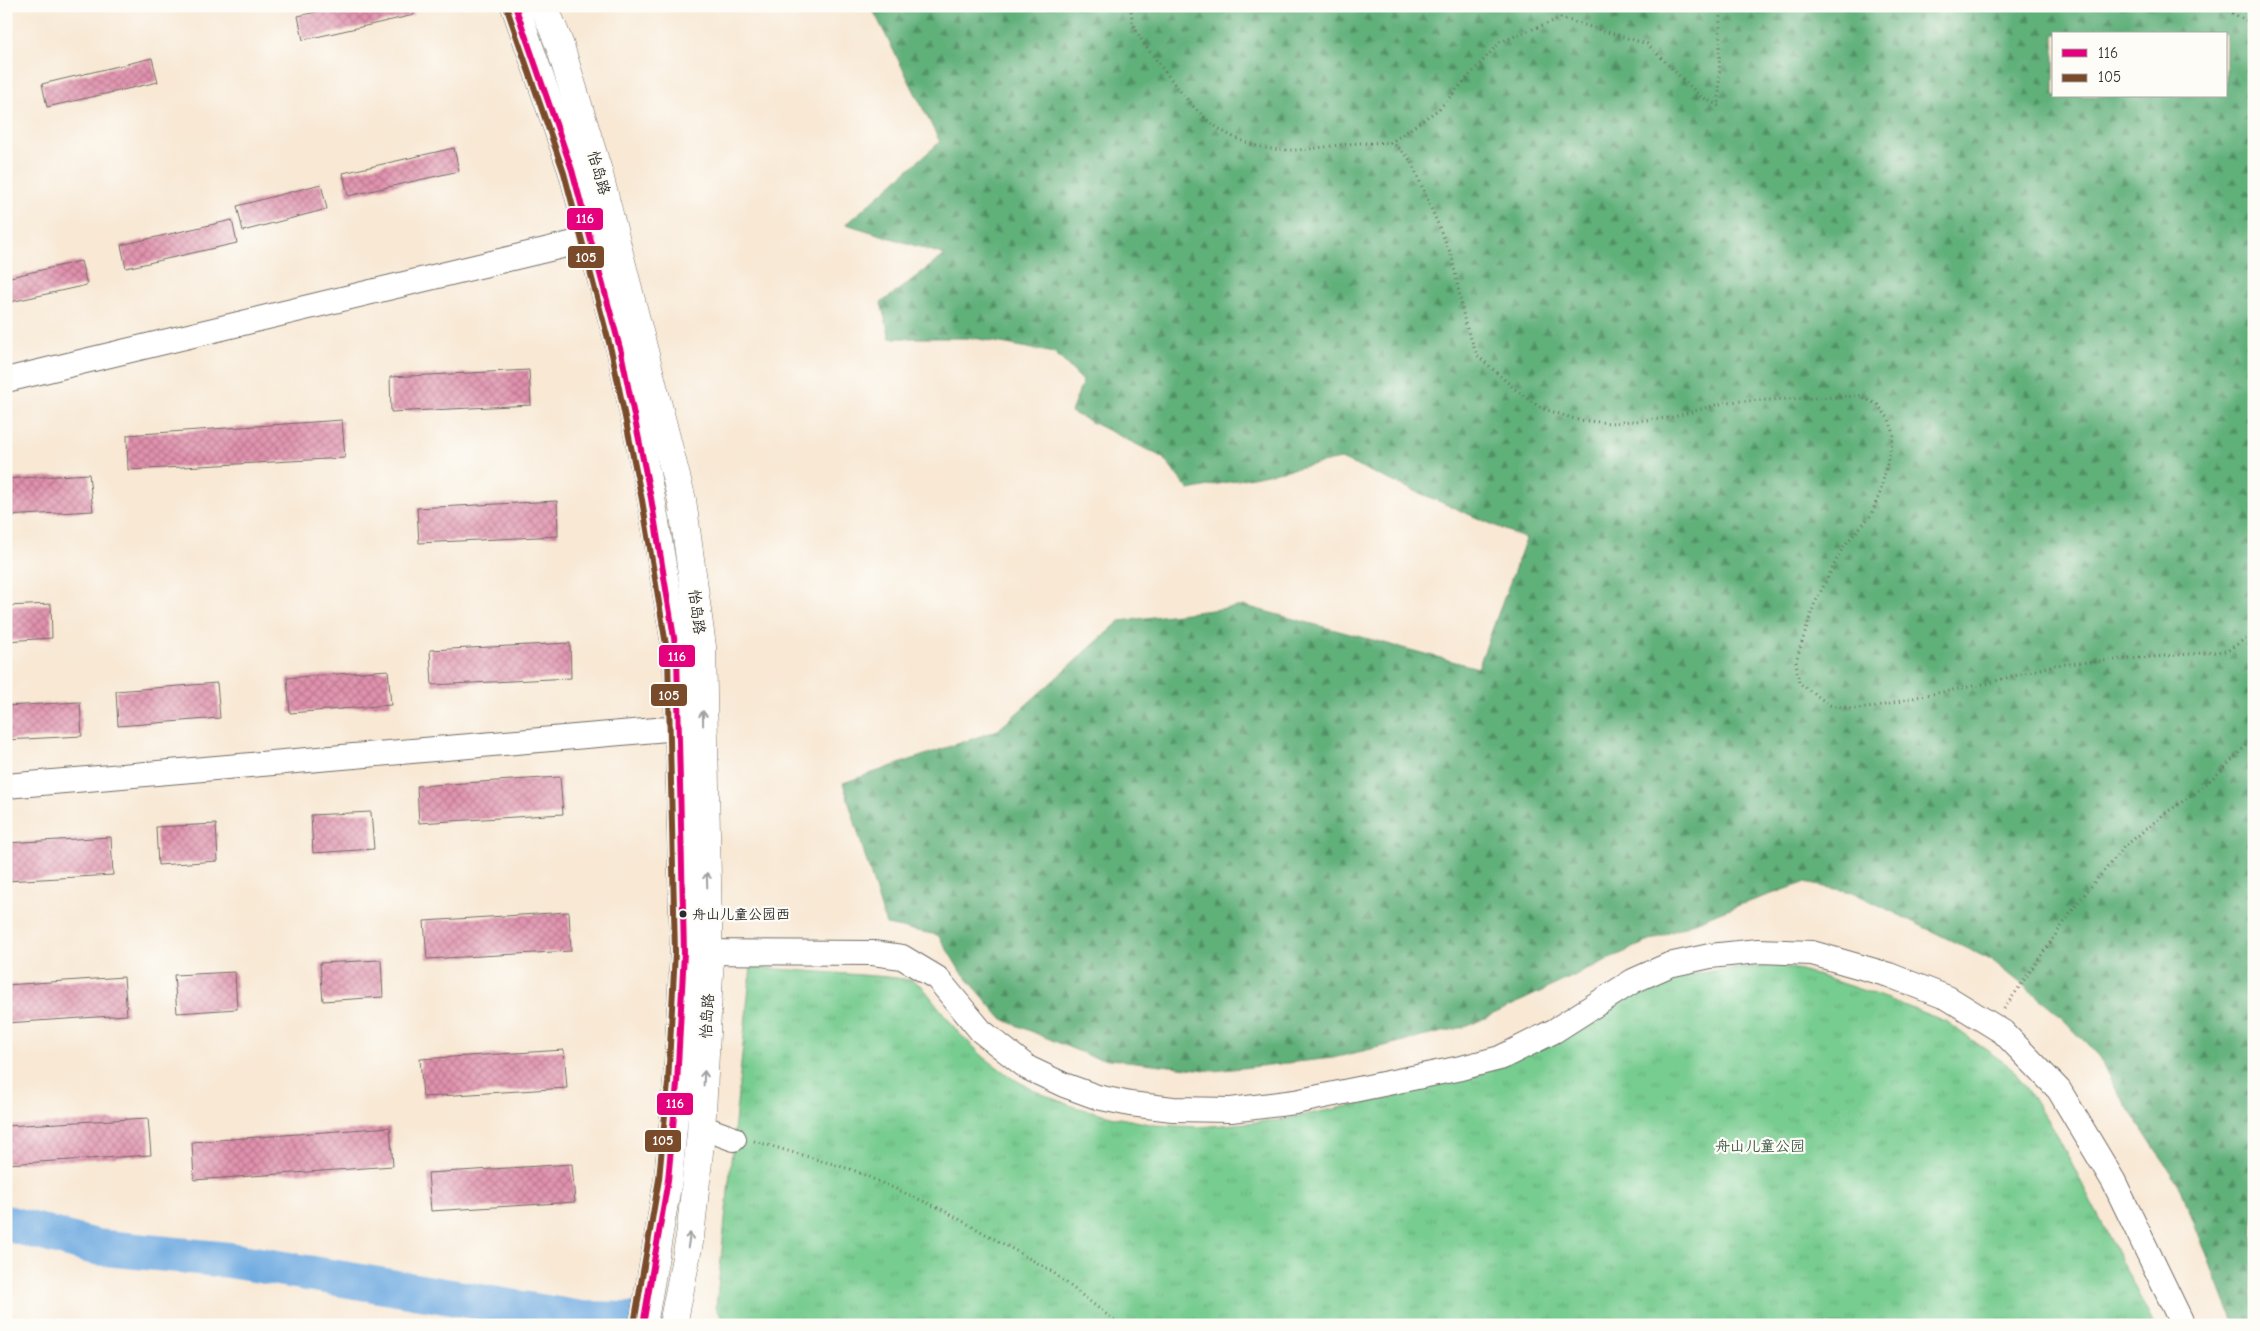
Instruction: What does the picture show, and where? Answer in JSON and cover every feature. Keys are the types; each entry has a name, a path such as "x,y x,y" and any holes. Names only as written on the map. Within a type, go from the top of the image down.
{"street":[{"path":"516,6 572,170 621,352 650,498 677,656 679,728 696,952 677,1084 669,1170 643,1325"},
{"name":"怡岛路","path":"544,6 560,46 598,171 682,500 702,647 696,952 701,1127 690,1237 673,1325"},
{"path":"6,380 591,239"},
{"path":"6,786 679,728"},
{"path":"696,952 873,953 902,957 937,978 981,1031 1028,1068 1097,1097 1173,1109 1231,1110 1295,1102 1461,1068 1500,1058 1554,1031 1633,981 1669,965 1710,956 1758,951 1812,953 1888,975 1948,998 2003,1032 2060,1090 2114,1182 2183,1325"},
{"path":"701,1127 734,1139"}],"path":[{"path":"1131,6 1131,13 1141,42 1200,115 1218,128 1255,146 1293,152 1359,143 1390,143 1404,152 1412,163 1438,220 1452,257 1465,323 1477,355 1516,390 1541,408 1578,420 1610,423 1669,418 1727,402 1860,396 1878,404 1889,419 1894,434 1880,493 1870,516 1843,547 1827,576 1814,605 1796,661 1799,682 1830,705 1853,709 1877,707 1917,696 1988,683 2054,665 2227,650 2254,633"},
{"path":"1390,143 1439,109 1500,42 1560,18 1647,44 1700,96 1719,106 1720,6"},
{"path":"2219,6 2254,27"},
{"path":"1992,1025 2079,901 2123,848 2164,814 2194,794 2221,771 2254,737"},
{"path":"734,1139 750,1140 853,1170 941,1209 1050,1270 1120,1325"}],"green space":[{"path":"871,6 2254,6 2254,1325 2234,1325 2181,1189 2110,1079 2099,1056 2054,1010 1993,961 1852,892 1804,883 1722,911 1633,948 1468,1026 1333,1058 1214,1071 1092,1057 1002,1019 959,969 938,935 886,925 843,783 998,730 1120,621 1245,606 1478,668 1526,539 1341,459 1189,490 1162,457 1071,412 1083,381 1055,353 974,338 890,338 881,303 945,255 846,224 940,142"},
{"name":"舟山儿童公园","path":"1777,965 1801,970 1877,995 1945,1021 2012,1068 2055,1131 2154,1325 727,1325 716,1308 751,967 911,980 922,986 958,1032 985,1058 1012,1078 1038,1092 1075,1107 1115,1117 1155,1125 1200,1127 1280,1120 1389,1098 1502,1066 1650,983 1717,970"}],"building":[{"path":"342,6 412,6 414,15 303,40 298,16"},
{"path":"152,58 158,82 47,107 42,84"},
{"path":"454,148 459,171 348,196 343,173"},
{"path":"321,184 327,209 243,231 237,206"},
{"path":"232,220 237,243 126,268 121,245"},
{"path":"81,261 87,285 6,303 6,278"},
{"path":"529,370 531,405 391,412 390,377"},
{"path":"342,420 345,458 128,470 127,435"},
{"path":"89,474 93,511 6,516 6,479"},
{"path":"557,501 558,536 419,543 417,508"},
{"path":"51,604 52,638 6,641 6,606"},
{"path":"570,643 571,678 432,685 430,650"},
{"path":"388,670 391,705 290,713 287,678"},
{"path":"217,683 220,718 118,726 116,691"},
{"path":"80,702 82,736 6,740 6,706"},
{"path":"560,777 563,814 419,823 417,786"},
{"path":"371,812 374,849 313,853 311,815"},
{"path":"216,824 218,861 158,865 156,827"},
{"path":"111,837 113,875 6,881 6,843"},
{"path":"569,912 571,951 427,959 424,921"},
{"path":"381,960 383,997 323,1001 320,963"},
{"path":"235,972 237,1009 177,1013 174,975"},
{"path":"124,977 127,1015 6,1023 6,985"},
{"path":"564,1050 567,1088 423,1097 420,1059"},
{"path":"148,1118 151,1155 7,1164 6,1126"},
{"path":"390,1127 393,1166 194,1180 192,1142"},
{"path":"572,1164 575,1202 431,1211 428,1173"}],"waterway":[{"path":"6,1223 95,1247 229,1260 582,1319 630,1320 646,1325"}],"transit line":[{"name":"116","path":"515,6 572,170 621,352 651,498 677,656 684,952 677,1084 668,1180 643,1325"},
{"name":"105","path":"507,9 564,173 612,354 642,500 668,657 675,952 668,1083 659,1179 634,1324"}],"place":[{"name":"舟山儿童公园西","path":"683,914"}]}
